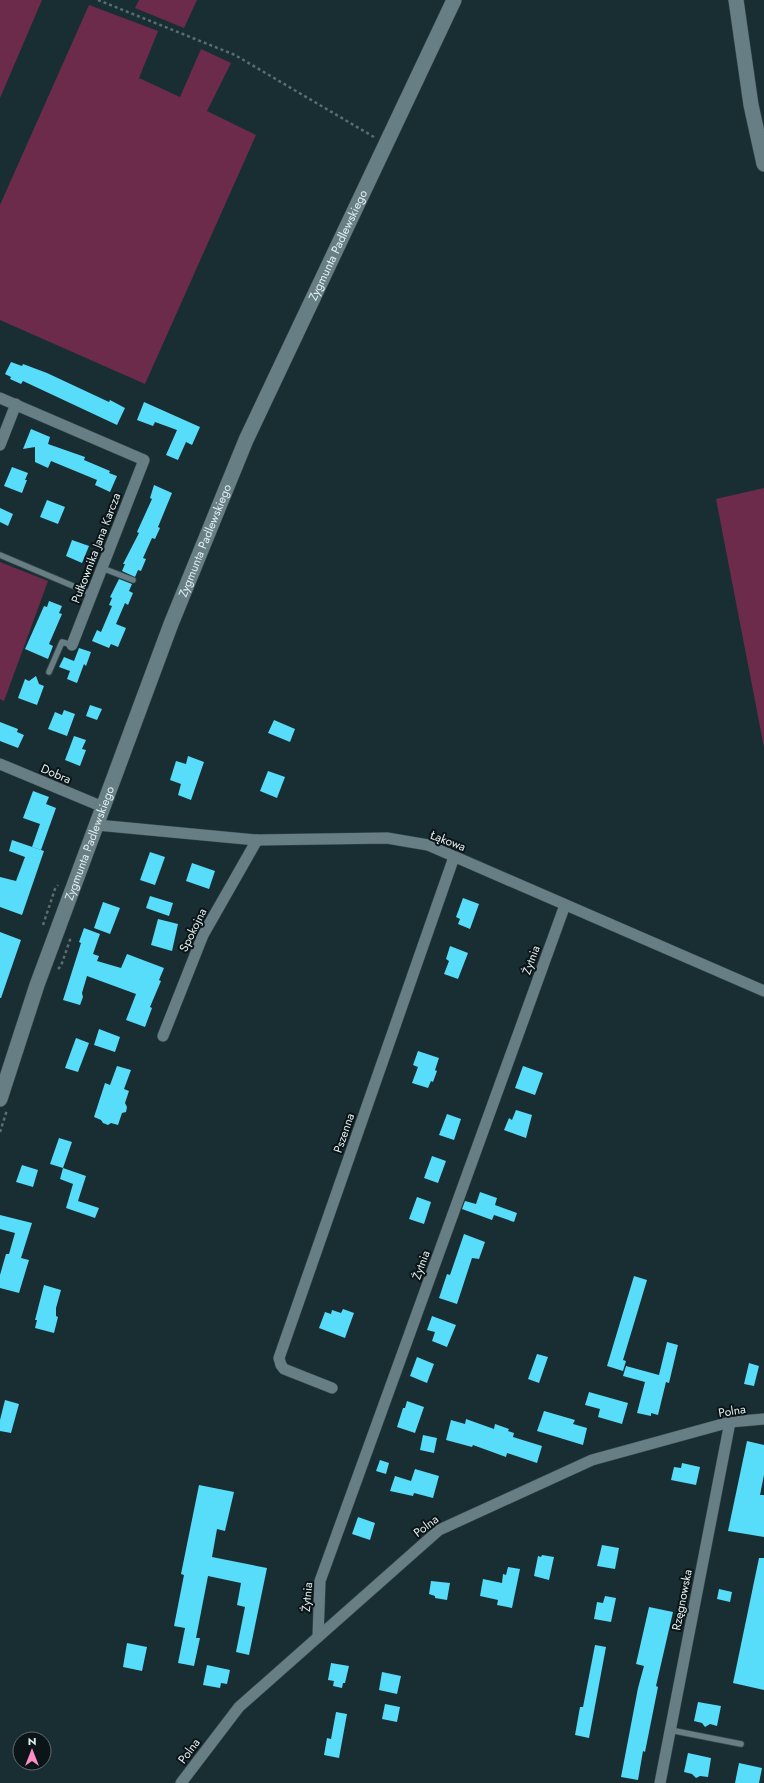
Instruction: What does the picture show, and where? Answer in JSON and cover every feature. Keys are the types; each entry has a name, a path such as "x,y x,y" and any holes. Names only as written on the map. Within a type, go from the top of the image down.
{"street":[{"name":"Zygmunta Padlewskiego","path":"0,1099 37,984 171,624 246,440 454,0"},
{"path":"736,0 750,97 764,164"},
{"path":"0,398 16,404 0,444"},
{"name":"Pułkownika Jana Karcza","path":"16,404 144,460 72,645"},
{"name":"Dobra","path":"0,764 103,807"},
{"name":"Łąkowa","path":"97,825 257,840 387,838 428,845 764,990"},
{"name":"Spokojna","path":"163,1036 203,934 257,840"},
{"name":"Pszenna","path":"332,1388 284,1369 279,1358 454,857"},
{"name":"Żytnia","path":"318,1637 320,1581 565,905"},
{"name":"Polna","path":"182,1783 239,1707 439,1530 592,1460 730,1422 764,1419"},
{"name":"Rzęgnowska","path":"660,1783 730,1422"}],"lane":[{"path":"0,555 92,594"},
{"path":"102,568 133,580"},
{"path":"49,672 62,642 72,645"},
{"path":"670,1730 741,1744"}],"path":[{"path":"98,0 235,55 387,144"}],"shaded area":[{"path":"0,0 42,0 0,98"},
{"path":"139,0 197,0 184,28 135,8"},
{"path":"89,5 158,31 139,78 180,97 201,49 231,63 207,111 256,135 145,384 0,320 0,205"},
{"path":"764,488 764,747 716,499"},
{"path":"0,562 48,581 4,701 0,699"}],"building":[{"path":"11,362 22,366 23,364 47,373 125,408 117,425 23,381 21,384 10,379 11,377 5,374"},
{"path":"144,402 200,427 192,445 186,442 178,460 166,455 177,430 155,422 153,426 137,420"},
{"path":"31,429 50,437 48,444 85,457 84,460 110,471 109,473 117,476 110,492 95,485 97,480 51,461 48,468 35,462 35,447 23,449"},
{"path":"12,467 28,473 22,493 4,486"},
{"path":"154,485 172,493 158,527 160,528 155,539 152,538 143,558 146,559 141,571 138,570 135,577 122,571 125,564 123,564 139,533 137,532 152,499 150,498"},
{"path":"47,500 65,507 58,524 40,517"},
{"path":"0,508 13,514 8,526 0,522"},
{"path":"72,540 89,546 82,563 66,556"},
{"path":"119,579 132,584 129,591 133,593 128,605 125,603 116,624 126,628 118,647 111,644 109,648 92,641 97,630 101,632 112,606 109,605 112,598 110,597"},
{"path":"49,601 62,606 59,613 62,614 49,644 53,646 48,659 25,649 44,606 47,607"},
{"path":"79,648 91,652 86,666 84,664 77,683 67,679 70,671 59,667 64,657 74,661"},
{"path":"36,676 39,684 44,686 37,705 18,698 25,679 29,681"},
{"path":"90,705 102,709 97,720 86,716"},
{"path":"64,710 75,714 67,736 48,729 55,712 62,715"},
{"path":"274,720 295,729 290,742 268,733"},
{"path":"0,722 18,729 17,732 24,735 18,748 0,741"},
{"path":"74,736 86,740 82,749 86,750 80,766 65,760"},
{"path":"188,756 204,762 191,800 178,795 181,784 170,780 176,761 186,764"},
{"path":"268,771 285,777 277,798 260,791"},
{"path":"33,791 49,797 46,804 56,808 41,850 32,847 40,824 23,818"},
{"path":"12,840 44,851 22,915 0,907 0,877 16,881 25,857 9,851"},
{"path":"150,852 165,857 155,885 140,880"},
{"path":"192,863 215,871 209,889 186,881"},
{"path":"150,896 173,903 169,916 146,908"},
{"path":"463,898 479,904 470,929 458,924 460,919 456,917"},
{"path":"103,902 120,908 110,934 94,928"},
{"path":"158,919 178,924 172,951 151,945"},
{"path":"84,928 100,934 93,954 99,956 97,961 121,968 127,954 164,968 159,980 161,981 150,1007 152,1008 145,1027 126,1020 136,994 87,976 80,1005 63,1000 81,943 79,942"},
{"path":"0,932 21,940 1,998 0,998"},
{"path":"450,946 468,953 458,979 444,974 449,961 446,959"},
{"path":"99,1029 120,1037 115,1052 94,1045"},
{"path":"76,1038 89,1043 78,1072 65,1068"},
{"path":"418,1051 439,1058 435,1070 437,1071 433,1082 431,1081 428,1088 412,1083 418,1067 413,1065"},
{"path":"117,1066 131,1070 124,1089 129,1091 125,1103 127,1107 126,1112 122,1113 118,1125 111,1123 108,1125 94,1117 105,1083 110,1085"},
{"path":"523,1066 543,1073 535,1095 515,1088"},
{"path":"516,1110 532,1115 526,1138 504,1130 509,1118 512,1120"},
{"path":"447,1114 461,1119 454,1140 439,1135"},
{"path":"59,1138 72,1142 63,1168 50,1164"},
{"path":"432,1156 446,1161 438,1183 424,1178"},
{"path":"22,1165 38,1170 33,1187 16,1182"},
{"path":"63,1168 86,1176 78,1201 99,1208 95,1218 66,1208 73,1184 60,1179"},
{"path":"480,1192 497,1198 495,1205 517,1213 514,1222 494,1215 492,1220 462,1209 465,1201 476,1204"},
{"path":"417,1197 431,1202 424,1224 409,1219"},
{"path":"0,1215 32,1223 21,1258 29,1260 19,1293 0,1288 0,1275 6,1254 9,1254 15,1233 0,1229"},
{"path":"464,1234 485,1242 479,1259 472,1258 457,1304 439,1298 447,1274 450,1275"},
{"path":"634,1276 647,1280 623,1360 626,1361 623,1371 607,1366"},
{"path":"44,1285 61,1290 56,1308 56,1316 58,1317 54,1333 35,1328 37,1320 35,1320"},
{"path":"343,1309 354,1313 345,1338 319,1328 325,1312 331,1314 332,1310 341,1313"},
{"path":"432,1316 456,1325 447,1347 432,1341 435,1332 427,1330"},
{"path":"667,1342 678,1345 669,1383 666,1382 658,1415 651,1413 651,1416 637,1413 645,1382 623,1376 626,1366 659,1375"},
{"path":"537,1354 548,1357 539,1383 528,1379"},
{"path":"417,1357 434,1364 427,1383 410,1376"},
{"path":"749,1363 759,1366 754,1386 744,1384"},
{"path":"589,1392 628,1403 622,1424 598,1417 600,1409 585,1405"},
{"path":"5,1400 19,1404 11,1433 0,1431 0,1420"},
{"path":"407,1401 424,1407 415,1433 397,1427 403,1408 405,1408"},
{"path":"544,1411 575,1420 573,1424 587,1428 583,1445 537,1431"},
{"path":"466,1419 494,1429 495,1424 509,1429 508,1431 514,1433 513,1437 542,1446 537,1463 507,1453 506,1457 473,1445 472,1447 446,1440 451,1420 465,1424"},
{"path":"423,1435 437,1438 434,1453 420,1450"},
{"path":"747,1441 764,1445 764,1475 760,1495 764,1495 764,1537 728,1531"},
{"path":"380,1460 389,1463 386,1474 376,1471"},
{"path":"682,1463 700,1467 696,1485 671,1480 674,1467 681,1468"},
{"path":"415,1469 439,1476 433,1498 414,1493 413,1496 390,1491 395,1476 411,1481"},
{"path":"199,1485 234,1492 225,1531 217,1529 212,1557 267,1568 249,1655 236,1652 245,1607 237,1605 241,1583 208,1576 196,1638 200,1638 194,1666 178,1663 185,1628 174,1626 184,1575 181,1574"},
{"path":"358,1517 375,1523 370,1540 352,1534"},
{"path":"602,1545 619,1548 615,1569 597,1566"},
{"path":"542,1555 554,1557 549,1580 534,1576 538,1556 541,1557"},
{"path":"759,1558 764,1558 764,1690 733,1683"},
{"path":"508,1567 520,1569 512,1608 497,1605 498,1600 480,1596 483,1579 502,1583 503,1574 506,1575"},
{"path":"431,1581 450,1583 447,1600 435,1598 435,1596 429,1594"},
{"path":"719,1589 732,1592 730,1602 717,1599"},
{"path":"605,1596 616,1598 611,1622 594,1619 597,1602 603,1603"},
{"path":"649,1607 673,1612 656,1686 658,1687 645,1752 643,1751 638,1780 621,1777 638,1688 644,1666 636,1664"},
{"path":"127,1643 147,1647 142,1671 123,1667"},
{"path":"595,1645 606,1647 589,1738 575,1735 580,1707 583,1707"},
{"path":"331,1663 349,1666 345,1683 343,1683 342,1688 333,1686 334,1681 328,1680"},
{"path":"207,1665 230,1670 227,1684 221,1683 220,1688 203,1685"},
{"path":"382,1672 401,1676 397,1694 379,1690"},
{"path":"698,1702 721,1706 717,1726 710,1724 705,1727 702,1723 694,1721"},
{"path":"385,1704 400,1707 397,1722 382,1719"},
{"path":"336,1712 347,1714 339,1758 324,1755 327,1738 331,1739"},
{"path":"688,1753 711,1758 708,1777 700,1776 696,1778 692,1774 684,1772"},
{"path":"739,1763 762,1768 759,1783 735,1783"}]}
